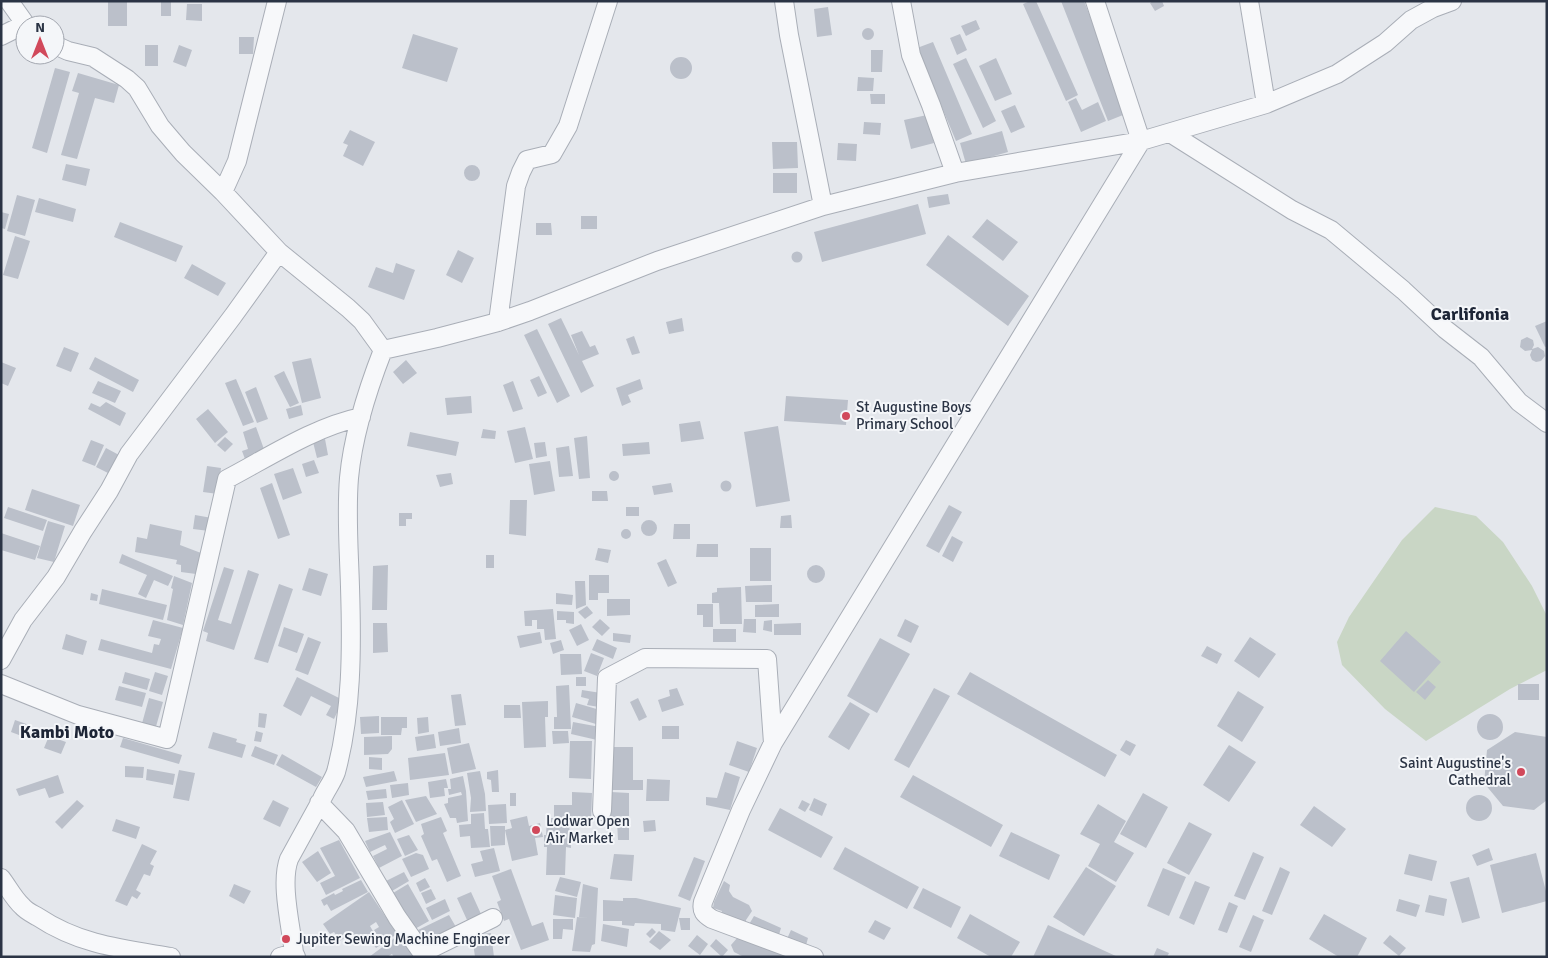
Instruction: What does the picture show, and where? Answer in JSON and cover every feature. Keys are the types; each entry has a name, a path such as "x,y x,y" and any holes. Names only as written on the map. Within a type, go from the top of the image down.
{"street":[{"path":"9,1 19,15"},
{"path":"223,192 237,161 277,1"},
{"path":"498,322 516,186 527,160 552,154 568,126 608,1"},
{"path":"784,1 823,206"},
{"path":"901,1 910,55 931,105 955,173"},
{"path":"814,957 712,919 702,910 705,896 741,810 773,742 1141,141 1095,1"},
{"path":"1249,1 1266,104"},
{"path":"383,350 498,322 657,261 823,206 955,173 1141,141 1266,104 1337,74 1385,43 1411,20 1433,8 1452,1"},
{"path":"1,36 15,29"},
{"path":"65,50 93,57 127,79 137,88 160,126 183,153 223,192 279,252 362,321 383,350"},
{"path":"1170,133 1292,210 1331,230 1403,290 1444,329 1481,357 1520,402 1547,422"},
{"path":"1,660 23,620 56,577 109,491 129,454 279,252"},
{"path":"290,955 286,868 335,774 343,739 350,681 349,478 352,452 360,417 370,382 383,350"},
{"path":"1,684 78,716 167,739 227,480 308,436 344,420 360,417"},
{"path":"602,811 607,678 645,658 767,659 773,742"},
{"path":"319,803 346,831 397,917 424,955 493,918"},
{"path":"1,878 22,907 67,933 90,942 120,949 171,957"}],"green space":[{"path":"1435,507 1476,516 1503,542 1532,586 1547,616 1547,670 1510,689 1426,741 1385,709 1342,665 1337,642 1349,617 1402,540"}],"building":[{"path":"108,1 127,1 127,26 108,26"},
{"path":"161,1 171,1 171,16 161,16"},
{"path":"1036,1 1078,95 1066,101 1023,4"},
{"path":"1061,1 1084,1 1128,113 1108,121"},
{"path":"1162,1 1164,6 1155,11 1150,3"},
{"path":"187,4 202,4 202,21 186,20"},
{"path":"828,7 832,35 817,37 814,9"},
{"path":"976,20 980,29 966,36 961,26"},
{"path":"866,28 870,28 874,34 870,40 866,40 862,36 862,32"},
{"path":"413,34 458,48 447,82 402,68"},
{"path":"960,34 967,50 957,55 950,38"},
{"path":"239,37 254,37 253,54 239,54"},
{"path":"933,42 972,134 956,141 917,48"},
{"path":"145,45 158,45 158,66 145,66"},
{"path":"179,45 192,50 186,67 173,62"},
{"path":"871,50 883,50 882,72 871,72"},
{"path":"681,57 689,60 692,68 689,76 681,79 673,76 670,68 673,60"},
{"path":"966,58 996,121 983,128 953,64"},
{"path":"996,58 1012,94 995,101 979,66"},
{"path":"55,68 70,72 47,153 32,148"},
{"path":"78,73 119,85 114,103 95,98 77,159 61,155 79,93 72,91"},
{"path":"858,77 874,78 873,91 857,91"},
{"path":"870,94 885,94 885,104 871,104"},
{"path":"1076,98 1082,110 1098,102 1106,121 1081,132 1068,102"},
{"path":"1015,105 1025,127 1011,133 1001,111"},
{"path":"927,115 934,143 911,149 904,120"},
{"path":"864,122 881,123 880,135 863,134"},
{"path":"350,130 375,142 363,166 343,156 348,145 343,143"},
{"path":"1002,131 1008,152 966,164 960,143"},
{"path":"772,142 797,142 798,168 773,169"},
{"path":"838,143 857,144 856,161 837,160"},
{"path":"66,164 90,169 86,186 62,180"},
{"path":"472,165 480,173 472,181 464,173"},
{"path":"773,173 797,173 797,193 773,193"},
{"path":"948,194 950,204 929,208 927,197"},
{"path":"17,195 35,200 25,236 7,231"},
{"path":"39,198 76,209 73,222 35,212"},
{"path":"918,204 926,234 822,262 814,232"},
{"path":"1,212 9,214 5,229 1,228"},
{"path":"581,216 597,216 597,229 581,229"},
{"path":"987,219 1018,242 1003,261 972,237"},
{"path":"120,222 183,246 176,262 114,237"},
{"path":"536,223 551,223 552,235 536,235"},
{"path":"948,235 1029,296 1008,326 926,265"},
{"path":"15,236 30,241 18,279 3,275"},
{"path":"458,250 474,258 462,283 446,275"},
{"path":"795,252 799,252 802,257 801,261 795,262 792,259 792,255"},
{"path":"396,263 415,270 404,300 368,287 376,267 393,273"},
{"path":"192,264 226,283 218,296 184,278"},
{"path":"561,318 579,355 571,335 582,331 590,347 595,345 599,354 582,361 594,386 581,393 548,324"},
{"path":"682,318 684,331 669,334 666,322"},
{"path":"1547,321 1547,346 1545,347 1535,326"},
{"path":"537,329 570,396 557,403 524,335"},
{"path":"634,336 640,353 632,355 626,339"},
{"path":"1527,337 1533,340 1534,345 1532,349 1538,347 1544,351 1545,356 1541,361 1536,362 1532,360 1530,355 1532,350 1525,351 1520,347 1521,340"},
{"path":"64,347 79,353 71,372 56,366"},
{"path":"95,357 139,380 133,392 89,369"},
{"path":"311,358 321,398 302,403 292,362"},
{"path":"406,360 417,373 403,384 393,372"},
{"path":"1,362 16,368 8,386 1,383"},
{"path":"284,371 299,403 290,407 274,376"},
{"path":"539,376 547,393 538,397 530,380"},
{"path":"236,379 254,422 243,426 225,383"},
{"path":"640,379 643,389 628,395 631,402 622,406 616,388"},
{"path":"98,381 121,391 115,403 92,393"},
{"path":"513,381 523,409 513,412 503,385"},
{"path":"256,387 268,419 257,423 245,392"},
{"path":"471,396 472,413 447,415 445,398"},
{"path":"786,396 848,400 846,425 784,421"},
{"path":"106,402 126,413 120,426 88,409 91,403 100,407"},
{"path":"301,405 303,415 289,419 286,409"},
{"path":"208,409 228,432 215,443 196,419"},
{"path":"700,421 704,439 681,442 679,424"},
{"path":"778,426 790,501 756,507 744,432"},
{"path":"256,427 265,452 245,459 242,451 248,449 243,432"},
{"path":"525,427 533,459 515,463 507,431"},
{"path":"483,429 496,431 495,439 481,438"},
{"path":"410,432 459,442 456,456 407,446"},
{"path":"587,436 590,478 579,479 574,438"},
{"path":"225,437 233,444 225,452 217,445"},
{"path":"325,439 328,455 317,458 313,442"},
{"path":"91,440 104,445 95,466 82,461"},
{"path":"545,442 547,456 536,458 534,443"},
{"path":"649,442 650,454 623,456 622,444"},
{"path":"569,446 573,476 559,477 556,448"},
{"path":"106,448 119,455 110,474 96,467"},
{"path":"314,460 319,473 306,477 302,464"},
{"path":"550,461 555,491 534,495 529,464"},
{"path":"207,466 221,468 218,494 203,492"},
{"path":"293,468 302,493 283,500 274,474"},
{"path":"612,471 616,471 619,476 618,480 612,481 609,478 609,474"},
{"path":"451,473 453,484 440,487 436,475"},
{"path":"726,480 732,486 726,492 720,486"},
{"path":"272,483 290,535 278,539 260,488"},
{"path":"671,483 673,492 654,495 652,486"},
{"path":"32,489 80,505 73,526 25,510"},
{"path":"592,491 607,491 608,501 592,501"},
{"path":"510,500 527,500 526,536 509,534"},
{"path":"949,505 962,512 939,553 926,546"},
{"path":"8,507 47,520 43,531 4,518"},
{"path":"626,507 639,507 639,516 626,516"},
{"path":"399,513 412,513 412,519 406,519 406,526 399,526"},
{"path":"195,515 212,518 209,531 193,529"},
{"path":"791,515 792,528 780,528 781,516"},
{"path":"649,520 655,522 657,528 655,534 649,536 643,534 641,528 643,522"},
{"path":"48,521 65,526 54,562 37,558"},
{"path":"150,524 182,531 180,545 201,553 196,574 181,572 181,565 176,564 177,560 135,552 137,537 147,539"},
{"path":"674,524 690,524 690,539 673,539"},
{"path":"626,529 631,534 626,539 621,534"},
{"path":"1,533 40,546 35,560 1,550"},
{"path":"952,536 963,542 953,562 942,556"},
{"path":"697,544 718,544 718,557 696,557"},
{"path":"598,548 611,550 608,563 595,560"},
{"path":"750,548 771,548 771,581 750,581"},
{"path":"122,554 173,576 168,586 154,580 146,598 138,594 147,575 119,563"},
{"path":"486,555 494,555 494,568 486,568"},
{"path":"666,559 677,583 668,587 657,563"},
{"path":"388,565 387,610 372,610 373,566"},
{"path":"812,565 820,565 825,570 823,581 812,583 807,578 807,570"},
{"path":"224,567 234,570 218,620 231,624 248,570 259,574 234,650 206,641 208,633 203,631"},
{"path":"309,568 328,574 321,596 302,590"},
{"path":"589,575 609,575 609,593 598,593 598,600 589,600"},
{"path":"174,576 192,583 183,625 167,620"},
{"path":"575,581 585,581 586,605 576,609"},
{"path":"279,584 293,589 268,663 254,659"},
{"path":"772,585 772,602 746,602 745,586"},
{"path":"741,587 742,624 720,624 719,603 712,603 712,593 717,592 717,588"},
{"path":"102,589 167,605 163,620 99,604"},
{"path":"91,593 98,595 97,601 90,600"},
{"path":"556,593 573,595 572,605 556,604"},
{"path":"607,599 630,599 630,615 607,616"},
{"path":"697,604 713,604 713,627 703,627 703,615 697,615"},
{"path":"779,604 779,617 755,617 755,605"},
{"path":"587,606 593,613 585,619 578,612"},
{"path":"553,609 556,639 545,640 544,629 537,629 537,620 532,620 532,626 525,626 524,611"},
{"path":"557,611 574,612 574,624 566,623 566,620 557,620"},
{"path":"600,619 610,628 602,636 592,627"},
{"path":"744,619 756,619 756,633 743,632"},
{"path":"905,619 919,626 911,643 897,636"},
{"path":"153,620 183,628 171,669 98,650 101,639 152,653 154,644 159,645 161,639 148,636"},
{"path":"772,620 772,632 763,630 764,621"},
{"path":"373,623 387,623 388,652 373,653"},
{"path":"801,623 801,635 774,635 774,624"},
{"path":"581,624 589,640 577,646 569,630"},
{"path":"284,627 304,634 297,653 278,646"},
{"path":"713,629 736,629 736,642 713,642"},
{"path":"1406,631 1441,662 1414,692 1380,661"},
{"path":"540,632 542,643 520,648 517,636"},
{"path":"613,633 631,635 630,643 613,641"},
{"path":"66,634 87,641 83,655 62,649"},
{"path":"308,637 321,642 308,675 295,670"},
{"path":"1250,637 1276,654 1259,678 1234,661"},
{"path":"880,638 910,654 877,713 847,696"},
{"path":"597,639 617,648 613,659 592,650"},
{"path":"561,640 564,650 553,654 550,643"},
{"path":"1207,646 1222,654 1217,664 1201,656"},
{"path":"591,653 604,658 597,676 584,671"},
{"path":"560,654 581,654 582,674 561,675"},
{"path":"125,672 150,679 147,690 122,683"},
{"path":"155,672 168,676 162,695 149,691"},
{"path":"970,672 1117,755 1105,777 957,694"},
{"path":"297,677 343,700 334,719 326,715 331,706 311,696 301,716 283,706"},
{"path":"576,677 586,677 586,686 576,686"},
{"path":"1428,680 1436,687 1425,700 1416,692"},
{"path":"1518,684 1539,684 1539,700 1518,700"},
{"path":"569,685 571,729 554,729 554,717 557,717 556,686"},
{"path":"119,686 146,693 142,707 115,700"},
{"path":"677,688 684,705 662,712 658,700 670,696 669,690"},
{"path":"934,688 950,696 909,768 894,760"},
{"path":"582,690 601,693 599,707 587,705 589,699 581,697"},
{"path":"1238,691 1264,707 1242,742 1217,726"},
{"path":"461,694 466,725 455,726 451,695"},
{"path":"149,698 163,702 155,730 141,727"},
{"path":"638,698 647,717 639,721 630,702"},
{"path":"548,701 548,717 545,717 546,747 524,748 522,702"},
{"path":"850,702 870,714 849,750 828,737"},
{"path":"576,703 600,710 596,724 572,717"},
{"path":"504,705 520,705 521,718 504,718"},
{"path":"259,713 267,714 265,728 258,727"},
{"path":"1490,714 1499,718 1503,727 1499,736 1490,740 1481,736 1477,727 1481,718"},
{"path":"379,716 379,733 361,734 360,717"},
{"path":"381,717 407,717 407,728 402,728 401,735 381,735"},
{"path":"428,717 429,732 418,734 417,718"},
{"path":"15,720 32,726 27,738 11,732"},
{"path":"573,722 600,727 597,740 571,734"},
{"path":"662,726 679,726 679,739 662,739"},
{"path":"459,728 461,743 440,746 438,732"},
{"path":"256,731 263,733 261,742 254,741"},
{"path":"552,731 568,731 569,743 553,744"},
{"path":"213,732 237,739 236,742 246,745 242,758 208,748"},
{"path":"1515,732 1547,737 1547,800 1534,810 1503,806 1484,783 1487,750"},
{"path":"434,734 436,748 417,751 415,737"},
{"path":"49,736 66,742 61,754 44,748"},
{"path":"392,736 392,749 388,754 364,755 364,737"},
{"path":"123,738 182,755 179,764 120,747"},
{"path":"1126,740 1136,745 1130,756 1120,750"},
{"path":"570,741 592,741 591,779 569,778"},
{"path":"737,741 757,748 749,772 729,765"},
{"path":"469,743 476,769 452,774 447,748"},
{"path":"1229,745 1256,762 1229,802 1203,785"},
{"path":"255,746 278,755 274,765 251,756"},
{"path":"610,747 633,747 633,780 643,780 643,790 610,790"},
{"path":"445,753 449,775 410,780 408,758"},
{"path":"282,754 322,777 316,787 276,765"},
{"path":"369,757 382,758 382,770 369,769"},
{"path":"125,766 144,767 143,778 125,777"},
{"path":"147,769 175,774 173,785 146,780"},
{"path":"179,770 195,773 189,801 173,798"},
{"path":"498,770 499,792 492,792 491,780 487,779 487,772"},
{"path":"394,771 397,781 366,787 363,777"},
{"path":"480,771 485,794 486,811 470,812 471,798 467,773"},
{"path":"725,772 740,777 730,810 706,805 706,797 717,798"},
{"path":"58,775 64,793 49,798 45,788 19,796 16,789"},
{"path":"913,775 1003,825 991,847 900,797"},
{"path":"463,776 468,821 457,823 456,818 450,818 444,804 448,803 448,798 462,795 461,792 449,795 448,789 451,789 450,779"},
{"path":"446,779 448,788 444,788 445,796 430,798 428,782"},
{"path":"647,779 670,780 669,801 646,801"},
{"path":"408,783 409,795 392,798 390,785"},
{"path":"386,789 387,798 368,800 366,791"},
{"path":"572,792 592,793 591,824 569,823 571,848 566,847 565,875 546,875 547,847 544,847 544,835 546,835 547,818 554,818 554,805 572,805"},
{"path":"611,792 629,793 629,816 611,817"},
{"path":"510,793 516,793 516,806 510,806"},
{"path":"1143,793 1168,807 1146,848 1120,834"},
{"path":"1479,795 1488,799 1492,808 1488,817 1479,821 1470,817 1466,808 1470,799"},
{"path":"426,796 437,814 416,822 405,800"},
{"path":"814,798 827,804 822,816 809,810"},
{"path":"77,800 84,806 62,829 55,822"},
{"path":"273,800 289,808 280,827 263,819"},
{"path":"402,800 414,824 395,833 390,822 394,819 388,807"},
{"path":"802,800 810,804 805,812 798,808"},
{"path":"383,802 385,815 367,817 366,803"},
{"path":"506,804 507,823 489,824 488,805"},
{"path":"1098,804 1126,821 1114,842 1134,853 1116,882 1088,866 1100,844 1080,834"},
{"path":"1314,806 1346,829 1332,847 1300,825"},
{"path":"780,808 833,837 821,858 768,830"},
{"path":"484,813 485,829 488,829 490,847 471,848 470,836 460,837 459,825 471,824 471,814"},
{"path":"527,816 529,826 540,823 543,837 535,838 538,855 512,861 505,830 512,828 510,820"},
{"path":"387,817 388,830 369,832 367,818"},
{"path":"441,817 447,831 443,833 461,876 447,882 437,859 432,861 421,836 424,834 421,824"},
{"path":"116,819 140,827 136,839 112,831"},
{"path":"655,820 656,831 644,832 643,821"},
{"path":"617,821 629,821 629,840 618,840"},
{"path":"1189,822 1212,834 1189,875 1167,863"},
{"path":"490,826 505,826 505,845 491,846"},
{"path":"390,832 402,856 379,868 373,856 387,849 385,845 370,852 365,841"},
{"path":"1011,832 1060,855 1049,880 999,856"},
{"path":"409,835 418,850 405,856 397,839"},
{"path":"339,840 360,878 326,895 320,883 335,876 320,848"},
{"path":"142,844 157,851 150,864 154,866 150,876 144,874 136,890 141,893 137,899 132,896 127,906 115,901"},
{"path":"845,847 919,887 907,909 833,869"},
{"path":"494,848 500,871 475,877 471,864 483,861 480,851"},
{"path":"1489,848 1493,860 1477,866 1472,855"},
{"path":"318,851 331,873 317,882 302,862"},
{"path":"1253,852 1264,857 1245,900 1234,896"},
{"path":"416,853 423,855 429,869 411,877 402,859"},
{"path":"1536,853 1547,901 1502,913 1490,865"},
{"path":"614,854 634,855 632,881 610,879"},
{"path":"1409,854 1437,861 1432,881 1404,874"},
{"path":"694,857 705,861 690,901 678,896"},
{"path":"1086,867 1116,886 1084,936 1053,917"},
{"path":"1280,867 1290,872 1272,915 1262,911"},
{"path":"1163,868 1186,877 1169,916 1147,906"},
{"path":"511,869 532,926 543,922 549,940 521,950 509,919 504,921 497,902 501,900 492,876"},
{"path":"404,872 409,881 392,891 386,881"},
{"path":"560,877 581,882 577,897 555,891"},
{"path":"1469,877 1480,918 1462,923 1450,882"},
{"path":"425,878 430,887 420,892 416,883"},
{"path":"361,880 368,892 331,911 327,904 324,906 321,900 334,893 335,895 343,891 342,889"},
{"path":"724,881 730,885 729,891 733,897 749,905 752,911 746,920 746,924 721,914 722,911 713,908"},
{"path":"1195,881 1210,887 1194,925 1179,918"},
{"path":"234,884 251,891 244,904 229,896"},
{"path":"408,884 429,921 413,930 393,893"},
{"path":"583,884 598,888 595,944 592,945 590,952 572,951 577,917 588,918 579,917"},
{"path":"923,888 961,907 951,928 913,908"},
{"path":"431,889 436,899 426,904 421,893"},
{"path":"369,892 397,934 376,948 370,940 377,935 374,930 379,927 376,922 370,926 374,933 359,943 352,933 340,941 334,932 330,934 323,924"},
{"path":"471,892 481,914 467,920 457,898"},
{"path":"555,895 577,898 575,918 553,915"},
{"path":"1429,895 1447,899 1444,916 1425,912"},
{"path":"623,898 636,898 681,908 675,932 661,930 661,924 635,923 634,926 622,925 622,921 603,921 603,900 623,901"},
{"path":"445,899 450,911 432,920 426,908"},
{"path":"1399,899 1420,905 1416,917 1396,911"},
{"path":"1229,902 1238,906 1227,933 1218,930"},
{"path":"970,914 1020,942 1011,957 991,957 957,938"},
{"path":"1324,914 1367,938 1357,957 1339,957 1309,939"},
{"path":"449,915 456,927 425,944 418,930"},
{"path":"1253,915 1264,920 1251,952 1239,947"},
{"path":"754,916 781,928 778,938 748,926"},
{"path":"679,918 690,918 690,930 681,930"},
{"path":"553,919 573,919 573,930 563,929 562,939 553,939"},
{"path":"875,920 891,928 884,940 868,932"},
{"path":"603,924 629,929 627,947 601,941"},
{"path":"1048,925 1118,957 1033,957"},
{"path":"652,928 656,932 650,938 646,934"},
{"path":"791,930 808,938 805,949 786,941"},
{"path":"659,931 671,940 660,950 649,942"},
{"path":"491,933 494,957 475,957 472,935"},
{"path":"400,934 417,957 394,957 392,954 387,957 369,957"},
{"path":"697,935 708,944 700,955 688,946"},
{"path":"1390,935 1406,948 1399,956 1383,943"},
{"path":"738,937 786,957 744,957 734,952 731,945"},
{"path":"716,939 728,950 722,957 710,946"},
{"path":"1157,948 1169,953 1167,957 1153,957"}],"place":[{"name":"St Augustine Boys Primary School","path":"846,416"},
{"name":"Saint Augustine's Cathedral","path":"1521,772"},
{"name":"Lodwar Open Air Market","path":"536,830"},
{"name":"Jupiter Sewing Machine Engineer","path":"286,939"}],"district":[{"name":"Carlifonia","path":"1470,314"},
{"name":"Kambi Moto","path":"67,732"}]}
